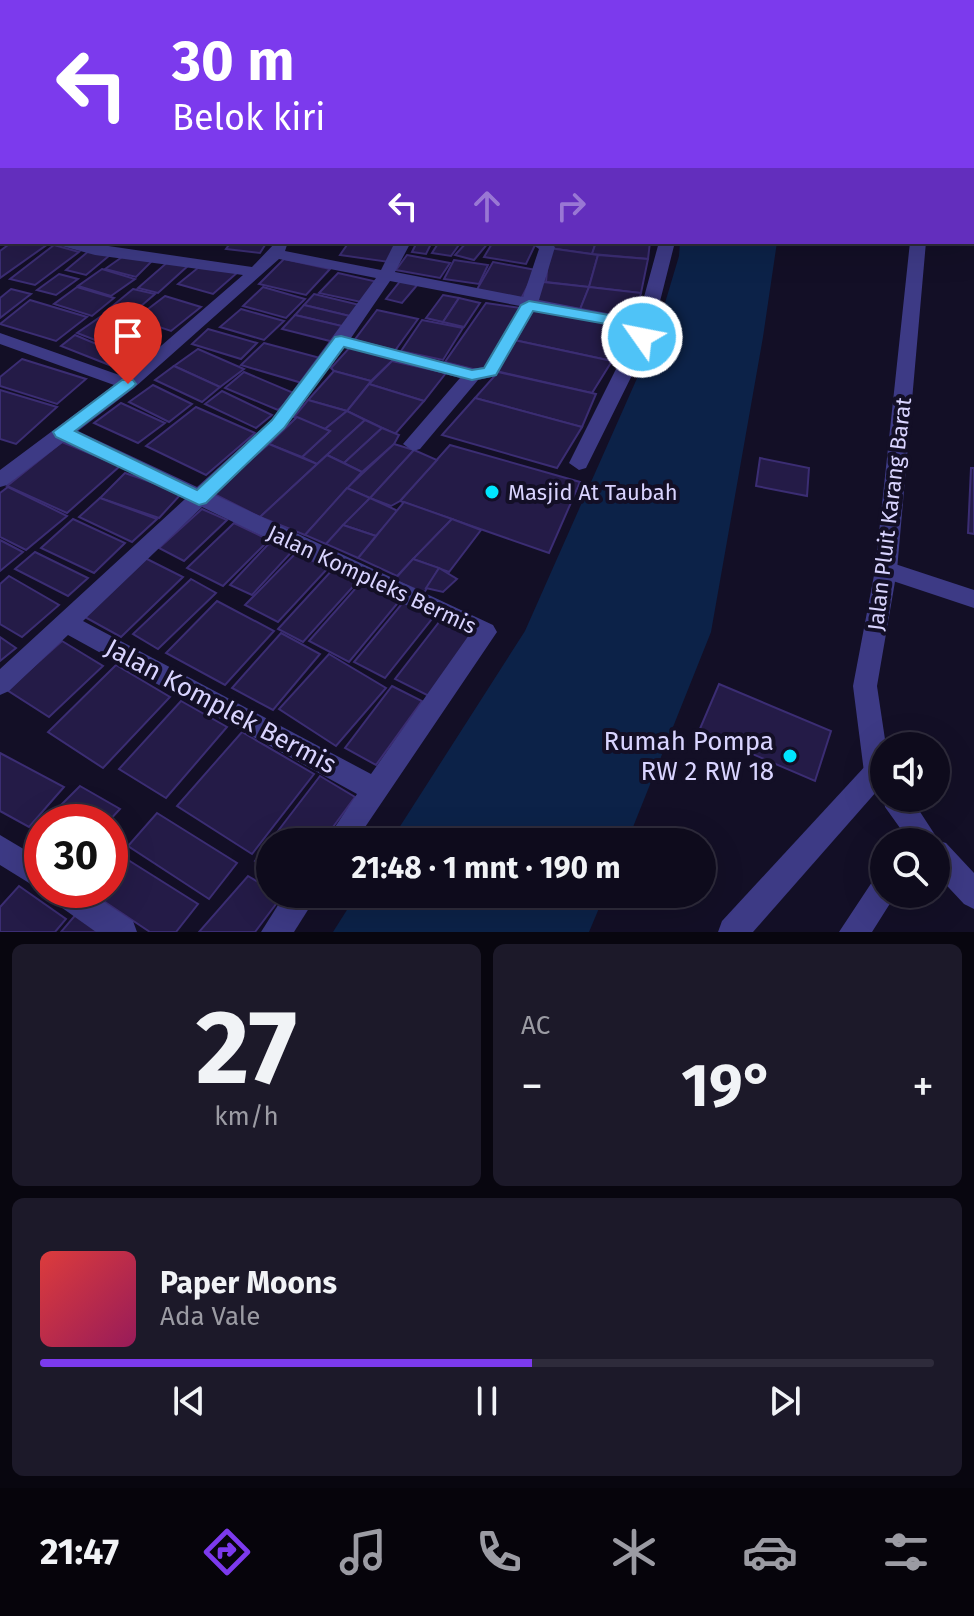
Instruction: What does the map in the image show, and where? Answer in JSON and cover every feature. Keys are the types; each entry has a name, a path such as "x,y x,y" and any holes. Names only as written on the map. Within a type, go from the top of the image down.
{"street":[{"path":"71,244 95,250 124,247 256,272"},
{"path":"0,684 278,424 341,341 386,275 402,244"},
{"path":"341,341 472,375 490,372 529,305 547,247 541,244"},
{"path":"579,463 642,337 666,244"},
{"name":"Jalan Pluit Karang Barat","path":"873,732 865,686 886,570 918,244"},
{"path":"0,480 128,384 280,248 386,275 643,325"},
{"path":"0,338 128,384"},
{"path":"413,444 472,375"},
{"path":"62,432 199,499"},
{"name":"Jalan Kompleks Bermis","path":"199,499 485,632 349,828"},
{"path":"886,570 974,599"},
{"name":"Jalan Komplek Bermis","path":"66,623 376,790"},
{"path":"733,932 870,788"},
{"path":"0,849 24,865"},
{"path":"950,870 974,894"},
{"path":"87,908 122,932"},
{"path":"276,932 293,908"},
{"path":"854,932 871,908"}],"water":[{"path":"680,244 777,244 711,632 633,828 399,828 525,631 654,340"},
{"path":"348,908 599,908 589,932 333,932"}],"building":[{"path":"9,244 48,244 0,278 0,251"},
{"path":"230,244 266,244 260,253 226,249"},
{"path":"348,244 397,244 389,262 340,255"},
{"path":"416,244 431,244 426,254 412,252"},
{"path":"438,244 460,244 451,256 432,253"},
{"path":"465,244 487,244 474,260 455,255"},
{"path":"492,244 536,244 526,264 484,257"},
{"path":"548,244 595,244 592,254 549,248"},
{"path":"595,244 650,244 648,259 592,254"},
{"path":"54,245 79,252 35,285 10,279"},
{"path":"549,248 598,255 589,287 546,282"},
{"path":"90,250 110,255 86,275 66,270"},
{"path":"125,255 154,259 136,277 105,269"},
{"path":"407,255 450,263 440,278 396,270"},
{"path":"598,255 648,259 641,293 589,287"},
{"path":"284,259 330,269 306,295 259,284"},
{"path":"170,260 190,264 158,293 138,288"},
{"path":"454,260 488,265 479,284 444,279"},
{"path":"493,262 536,270 521,299 476,291"},
{"path":"204,263 238,272 213,294 178,284"},
{"path":"102,269 135,279 111,296 78,286"},
{"path":"338,273 378,282 361,302 319,293"},
{"path":"59,274 78,279 56,295 37,290"},
{"path":"401,280 418,284 402,303 386,299"},
{"path":"543,282 589,287 579,312 532,303"},
{"path":"77,287 114,298 92,316 54,304"},
{"path":"263,287 305,299 286,318 243,306"},
{"path":"589,287 641,293 635,318 579,312"},
{"path":"11,289 31,294 0,318 0,298"},
{"path":"133,289 155,294 126,319 104,313"},
{"path":"314,294 364,306 354,317 304,305"},
{"path":"443,295 459,298 443,322 426,318"},
{"path":"165,296 201,307 171,331 135,319"},
{"path":"459,298 480,303 464,327 443,322"},
{"path":"30,300 87,317 56,341 0,324"},
{"path":"486,303 521,308 485,372 445,362"},
{"path":"304,305 354,317 346,327 295,315"},
{"path":"241,309 284,321 264,340 220,327"},
{"path":"377,310 418,319 394,352 353,342"},
{"path":"532,310 631,327 612,361 514,340"},
{"path":"103,315 159,337 134,355 77,333"},
{"path":"295,315 346,327 334,342 282,329"},
{"path":"422,320 463,328 443,360 401,351"},
{"path":"208,329 257,343 241,359 192,344"},
{"path":"75,335 125,356 112,366 61,346"},
{"path":"514,340 612,361 592,393 496,371"},
{"path":"264,343 324,359 302,383 241,365"},
{"path":"351,346 396,357 371,381 334,371 331,368"},
{"path":"198,349 244,369 220,387 174,366"},
{"path":"22,359 86,379 57,404 0,386 0,377"},
{"path":"392,361 446,373 424,401 369,384"},
{"path":"174,366 220,387 202,402 155,380"},
{"path":"334,371 371,381 347,411 308,400"},
{"path":"244,372 296,394 278,410 225,388"},
{"path":"498,372 596,394 582,427 475,398"},
{"path":"369,384 424,401 395,434 347,411"},
{"path":"153,385 192,404 169,422 129,402"},
{"path":"0,390 57,407 16,444 0,439"},
{"path":"222,391 272,415 256,428 205,404"},
{"path":"475,398 582,427 557,468 442,435"},
{"path":"308,400 347,411 325,429 294,417"},
{"path":"121,403 165,423 138,443 94,423"},
{"path":"196,407 255,433 206,475 146,446"},
{"path":"347,411 365,420 317,464 302,457 330,431 325,429"},
{"path":"297,417 330,431 302,457 269,444"},
{"path":"365,420 382,428 344,463 327,455"},
{"path":"382,428 399,435 394,444 362,472 344,463"},
{"path":"62,442 120,466 67,513 7,486"},
{"path":"269,444 317,464 260,517 212,493"},
{"path":"394,444 414,450 370,498 347,488"},
{"name":"Masjid At Taubah","path":"450,445 580,482 549,553 400,501"},
{"path":"414,450 437,460 400,501 391,506 370,498"},
{"path":"327,455 362,472 305,535 260,517"},
{"path":"760,458 809,468 807,496 756,486"},
{"path":"971,468 974,468 974,534 968,533"},
{"path":"125,473 182,493 159,518 100,498"},
{"path":"8,487 67,516 26,550 0,537 0,493"},
{"path":"347,488 370,498 326,544 305,535"},
{"path":"100,498 157,519 132,542 79,517"},
{"path":"370,498 398,511 376,536 343,525"},
{"path":"404,502 452,519 397,576 358,558"},
{"path":"202,509 227,520 184,561 159,548"},
{"path":"73,519 125,543 94,573 41,548"},
{"path":"452,519 481,530 449,572 413,559"},
{"path":"234,523 269,540 223,586 187,568"},
{"path":"343,525 376,536 358,558 326,544"},
{"path":"276,536 297,546 252,595 230,585"},
{"path":"0,540 23,552 0,571"},
{"path":"35,552 88,578 68,596 15,569"},
{"path":"296,553 328,568 278,622 245,605"},
{"path":"145,558 183,577 121,637 83,616"},
{"path":"413,559 439,568 424,593 394,580"},
{"path":"334,568 359,580 303,642 278,629"},
{"path":"439,568 457,579 443,592 426,588"},
{"path":"9,576 59,605 22,637 0,624 0,584"},
{"path":"191,579 216,593 158,649 133,634"},
{"path":"363,580 401,599 349,662 309,641"},
{"path":"405,600 435,615 385,678 354,662"},
{"path":"217,601 274,631 225,685 166,653"},
{"path":"443,617 476,633 429,696 395,679"},
{"path":"281,633 320,654 273,710 232,688"},
{"path":"0,637 16,648 0,661"},
{"path":"62,641 103,666 49,717 7,690"},
{"path":"329,654 386,688 336,746 279,709"},
{"path":"116,665 170,697 103,768 48,732"},
{"name":"Rumah Pompa RW 2 RW 18","path":"719,684 831,731 815,781 699,731"},
{"path":"392,686 422,701 376,765 345,748"},
{"path":"181,701 227,727 166,798 119,769"},
{"path":"242,732 314,774 272,828 256,828 256,849 252,854 177,806"},
{"path":"0,753 64,787 49,804 24,804 24,824 0,811"},
{"path":"320,776 355,797 332,828 280,828"},
{"path":"80,786 111,804 62,804"},
{"path":"157,813 237,863 209,899 128,846"},
{"path":"128,860 198,904 176,932 150,932 114,908 128,908"},
{"path":"248,876 256,881 256,908 273,908 255,932 199,932"},
{"path":"19,886 24,890 24,908 50,908 66,919 55,932 0,932 0,907"},
{"path":"77,913 103,932 61,932"}],"place":[{"name":"Masjid At Taubah","path":"492,492"},
{"name":"Rumah Pompa RW 2 RW 18","path":"790,756"}],"route":[{"path":"128,384 62,432 199,499 278,424 341,341 482,375 490,372 529,305 643,325 642,337"}]}
